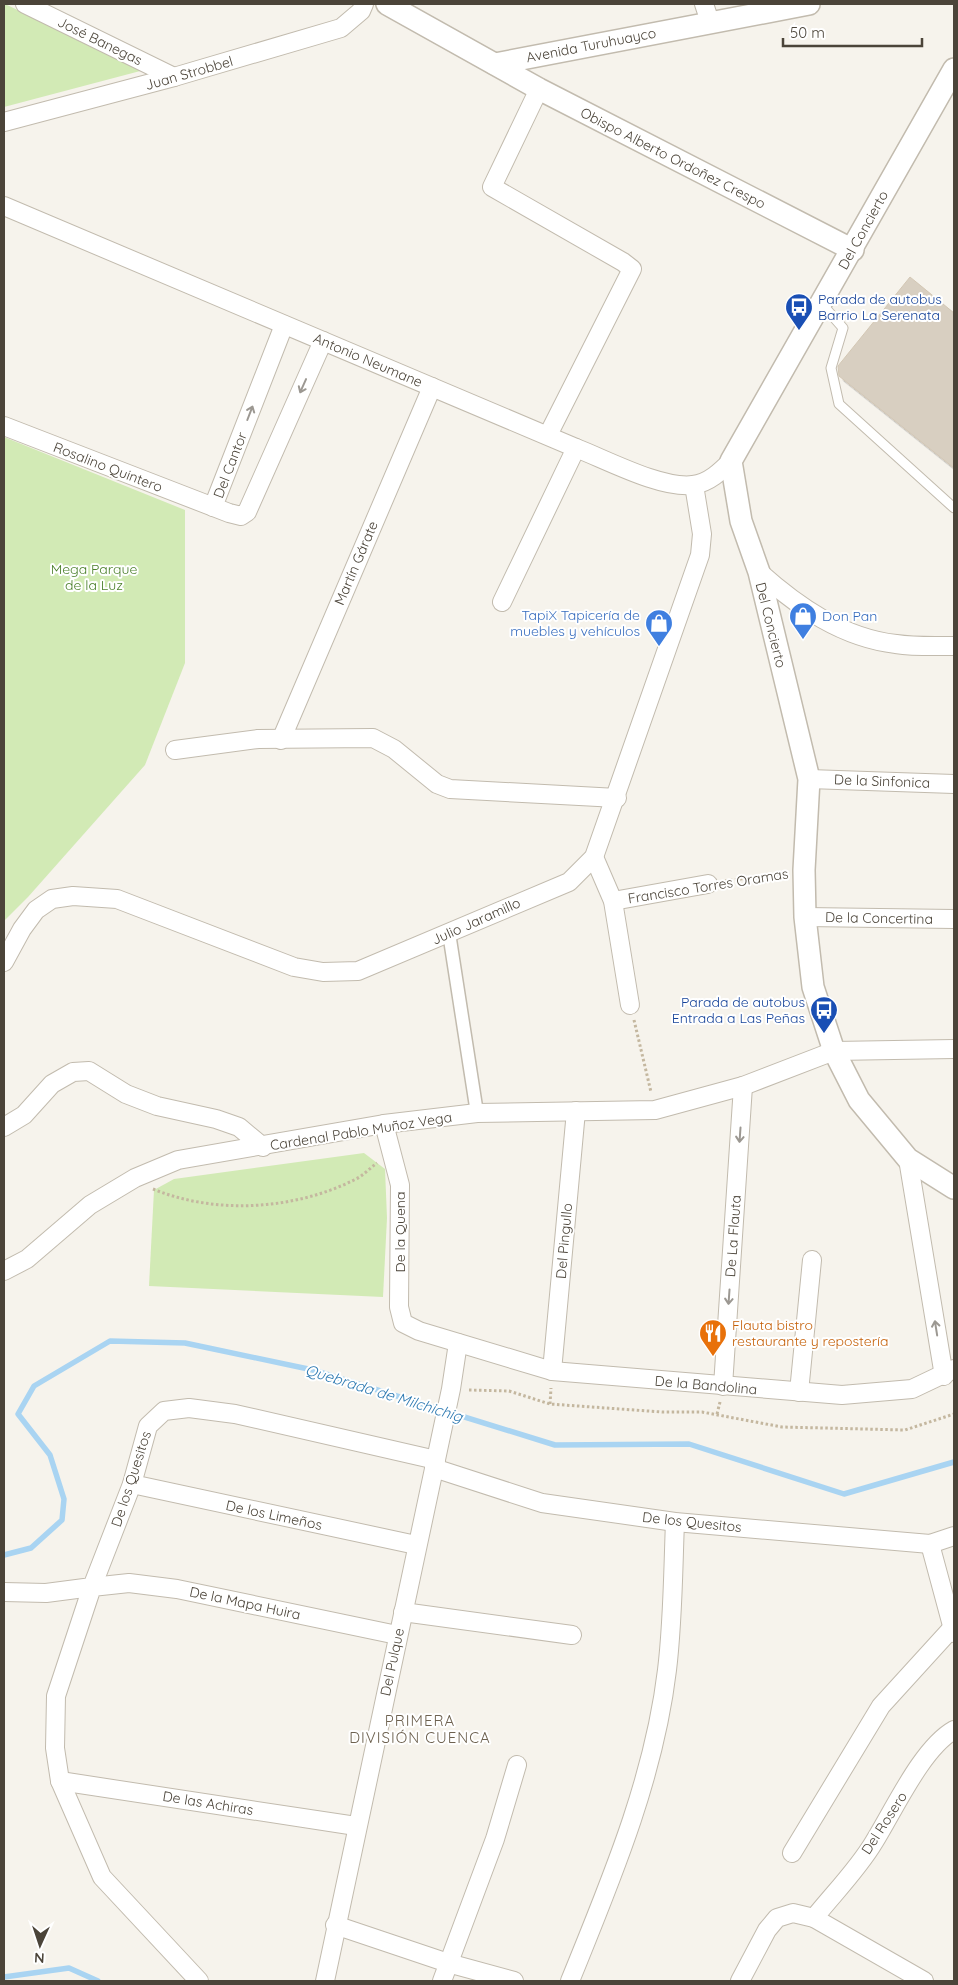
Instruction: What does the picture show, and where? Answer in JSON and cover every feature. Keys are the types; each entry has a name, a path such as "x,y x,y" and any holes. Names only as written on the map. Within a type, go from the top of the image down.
{"street":[{"name":"José Banegas","path":"25,4 174,78"},
{"name":"Juan Strobbel","path":"4,122 174,78 341,28 361,10 364,4"},
{"path":"387,4 495,64"},
{"name":"Avenida Turuhuayco","path":"495,64 707,13 809,4"},
{"name":"Obispo Alberto Ordoñez Crespo","path":"495,64 539,89 852,250"},
{"name":"Del Concierto","path":"954,69 822,304 731,460 741,521 758,572 809,778 804,870 805,917 813,987 834,1051 859,1100 908,1159 954,1188"},
{"path":"539,89 492,187 632,269 548,435"},
{"name":"Antonio Neumane","path":"4,206 576,448 669,485 694,485 717,475 731,460"},
{"name":"Del Cantor","path":"284,325 213,507 235,516 241,516 247,512 323,341"},
{"name":"Martín Gárate","path":"281,740 432,386"},
{"name":"Rosalino Quintero","path":"4,426 213,507"},
{"path":"502,602 576,448"},
{"name":"Julio Jaramillo","path":"4,962 22,929 36,910 52,899 73,896 117,899 294,967 324,972 358,971 569,882 594,858 700,555 702,534 694,485"},
{"path":"758,572 786,596 807,610 858,636 896,644 954,646"},
{"path":"175,750 258,739 373,738 394,749 437,784 450,789 616,798"},
{"name":"De la Sinfonica","path":"809,778 954,784"},
{"path":"594,858 613,902 630,1006"},
{"name":"Francisco Torres Oramas","path":"613,902 708,884"},
{"name":"De la Concertina","path":"805,917 954,918"},
{"path":"449,933 477,1113"},
{"path":"834,1051 954,1049"},
{"name":"Cardenal Pablo Muñoz Vega","path":"4,1271 27,1259 90,1205 135,1178 178,1160 263,1147 384,1124 477,1113 655,1110 743,1086 834,1051"},
{"path":"4,1127 24,1115 52,1084 73,1072 89,1071 126,1094 157,1106 216,1119 239,1127 263,1147"},
{"name":"De La Flauta","path":"723,1386 743,1086"},
{"name":"Del Pingullo","path":"552,1372 576,1111"},
{"name":"De la Quena","path":"384,1124 400,1185 399,1307 403,1323 418,1331"},
{"path":"908,1159 949,1373"},
{"path":"799,1392 812,1260"},
{"name":"De la Bandolina","path":"418,1331 552,1372 723,1386 842,1395 912,1389 949,1373"},
{"name":"Del Pulque","path":"325,1981 356,1826 435,1464 441,1426 450,1393 458,1343"},
{"name":"De los Quesitos","path":"199,1981 102,1877 60,1781 55,1748 56,1696 92,1587 132,1484 148,1426 164,1411 189,1408 235,1414 435,1464 542,1503 676,1522 930,1544 954,1536"},
{"name":"De los Limeños","path":"132,1484 416,1545"},
{"path":"570,1981 617,1866 648,1769 667,1670 676,1522"},
{"path":"792,1853 881,1706 953,1630 930,1544"},
{"name":"De la Mapa Huira","path":"92,1587 128,1583 177,1589 397,1635"},
{"path":"4,1592 46,1593 92,1587"},
{"path":"402,1612 572,1634"},
{"name":"Del Rosero","path":"814,1918 873,1843 891,1810 933,1749 946,1735 954,1730"},
{"path":"442,1981 495,1839 517,1765"},
{"name":"De las Achiras","path":"60,1781 356,1826"},
{"path":"740,1981 767,1930 778,1918 793,1913 814,1918 924,1981"},
{"path":"335,1925 448,1963 514,1981"}],"lane":[{"path":"822,304 843,328 831,368 839,404 954,508"}],"path":[{"name":"Francisco Torres Oramas","path":"708,884 804,870"},
{"path":"630,1006 655,1110"},
{"path":"135,1178 154,1190 180,1198 220,1205 269,1205 314,1195 357,1179 376,1163 394,1157"},
{"path":"450,1393 509,1391 550,1404 662,1412 702,1412 782,1427 905,1430 954,1414"}],"green space":[{"path":"5,4 144,70 4,107"},
{"name":"Mega Parque de la Luz","path":"4,437 185,510 185,663 145,765 28,897 4,921"},
{"path":"364,1153 385,1169 387,1218 383,1297 149,1286 154,1190 174,1179"}],"building":[{"path":"910,277 954,313 954,468 839,376 838,366"}],"waterway":[{"name":"Quebrada de Milchichig","path":"4,1555 31,1548 62,1520 64,1499 50,1455 18,1414 34,1386 110,1341 185,1343 313,1370 555,1445 689,1444 844,1494 954,1462"},
{"path":"4,1977 69,1968 98,1981"}],"place":[{"name":"Parada de autobus Barrio La Serenata","path":"799,331"},
{"name":"Don Pan","path":"803,640"},
{"name":"TapiX Tapicería de muebles y vehículos","path":"659,647"},
{"name":"Parada de autobus Entrada a Las Peñas","path":"824,1034"},
{"name":"Flauta bistro restaurante y repostería","path":"713,1357"}],"district":[{"name":"PRIMERA DIVISIÓN CUENCA","path":"420,1728"}]}
